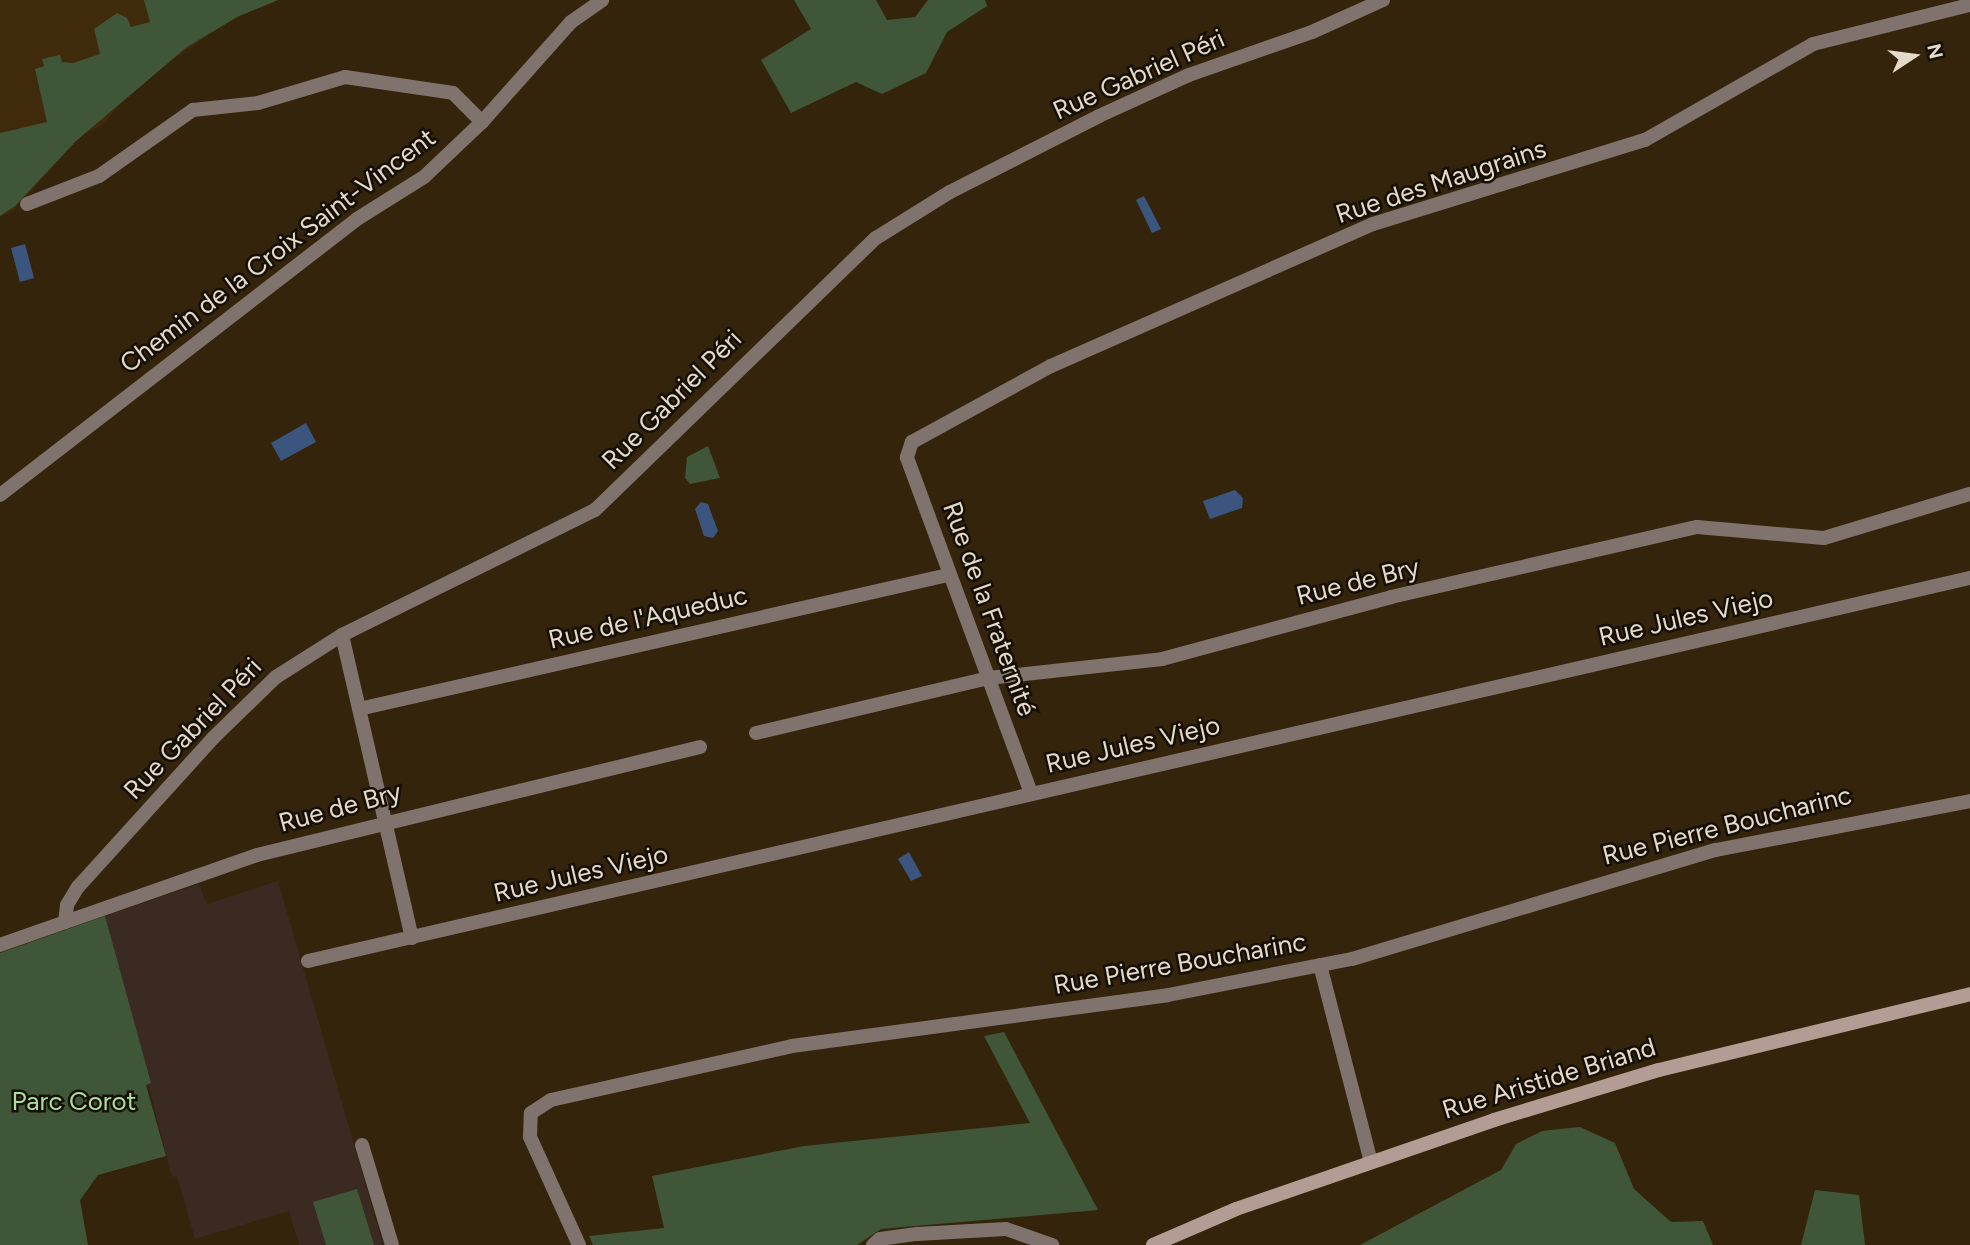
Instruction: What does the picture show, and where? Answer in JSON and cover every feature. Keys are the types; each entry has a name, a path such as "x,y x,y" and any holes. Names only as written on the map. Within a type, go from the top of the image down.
{"street":[{"name":"Chemin de la Croix Saint-Vincent","path":"0,495 357,219 424,177 482,122 571,22 602,0"},
{"name":"Rue Gabriel Péri","path":"65,922 67,905 78,887 213,738 276,677 342,635 595,510 876,238 929,205 1189,75 1311,32 1382,0"},
{"name":"Rue des Maugrains","path":"912,442 1051,366 1373,224 1645,140 1813,44 1970,5"},
{"path":"27,204 99,176 193,110 258,103 345,77 453,93 482,122"},
{"name":"Rue de la Fraternité","path":"912,442 907,457 948,575 1031,793"},
{"name":"Rue de Bry","path":"756,733 988,678 1162,659 1391,597 1697,527 1824,538 1970,494"},
{"name":"Rue de l'Aqueduc","path":"359,709 948,575"},
{"name":"Rue Jules Viejo","path":"307,961 1970,578"},
{"path":"342,635 412,938"},
{"name":"Rue de Bry","path":"0,945 257,855 385,821 700,747"},
{"name":"Rue Pierre Boucharinc","path":"579,1245 530,1137 531,1113 551,1100 792,1045 1168,995 1320,965 1427,939 1603,881 1716,850 1970,801"},
{"path":"1320,965 1371,1162"},
{"name":"Rue Aristide Briand","path":"1153,1245 1213,1217 1371,1162 1660,1070 1970,994"},
{"path":"362,1145 392,1245"},
{"path":"873,1245 880,1239 917,1234 1006,1229 1052,1245"}],"shaded area":[{"path":"0,0 274,0 227,23 141,81 102,125 81,136 14,210 0,217"},
{"path":"278,881 383,1245 299,1245 289,1211 195,1239 177,1176 172,1177 105,916 199,884 207,904"}],"green space":[{"path":"144,0 278,0 237,17 187,47 76,141 15,206 0,216 0,133 47,122 35,69 44,66 42,59 60,55 62,62 73,63 100,54 94,29 117,13 127,18 131,27 150,22"},
{"path":"794,0 876,0 887,20 915,17 928,0 985,0 987,6 947,32 926,73 882,94 856,82 791,113 761,60 811,29"},
{"path":"708,446 720,478 690,484 685,478 687,457"},
{"name":"Parc Corot","path":"105,916 151,1083 146,1085 166,1156 98,1175 80,1200 88,1245 0,1245 0,953"},
{"path":"1004,1032 1098,1210 881,1229 857,1245 593,1245 589,1236 664,1228 652,1176 804,1146 1030,1123 984,1036"},
{"path":"1580,1127 1615,1143 1634,1189 1671,1222 1703,1221 1713,1245 1360,1245 1501,1170 1516,1144 1542,1131"},
{"path":"357,1189 374,1245 326,1245 313,1202"},
{"path":"1815,1190 1859,1195 1865,1245 1801,1245"}],"water":[{"path":"1144,196 1161,229 1152,233 1136,200"},
{"path":"25,244 34,278 20,282 11,248"},
{"path":"306,423 316,442 281,461 271,443"},
{"path":"1235,490 1243,498 1242,508 1210,519 1203,501"},
{"path":"701,502 708,504 718,531 713,538 704,536 695,509"},
{"path":"909,852 922,876 911,881 898,859"}]}
